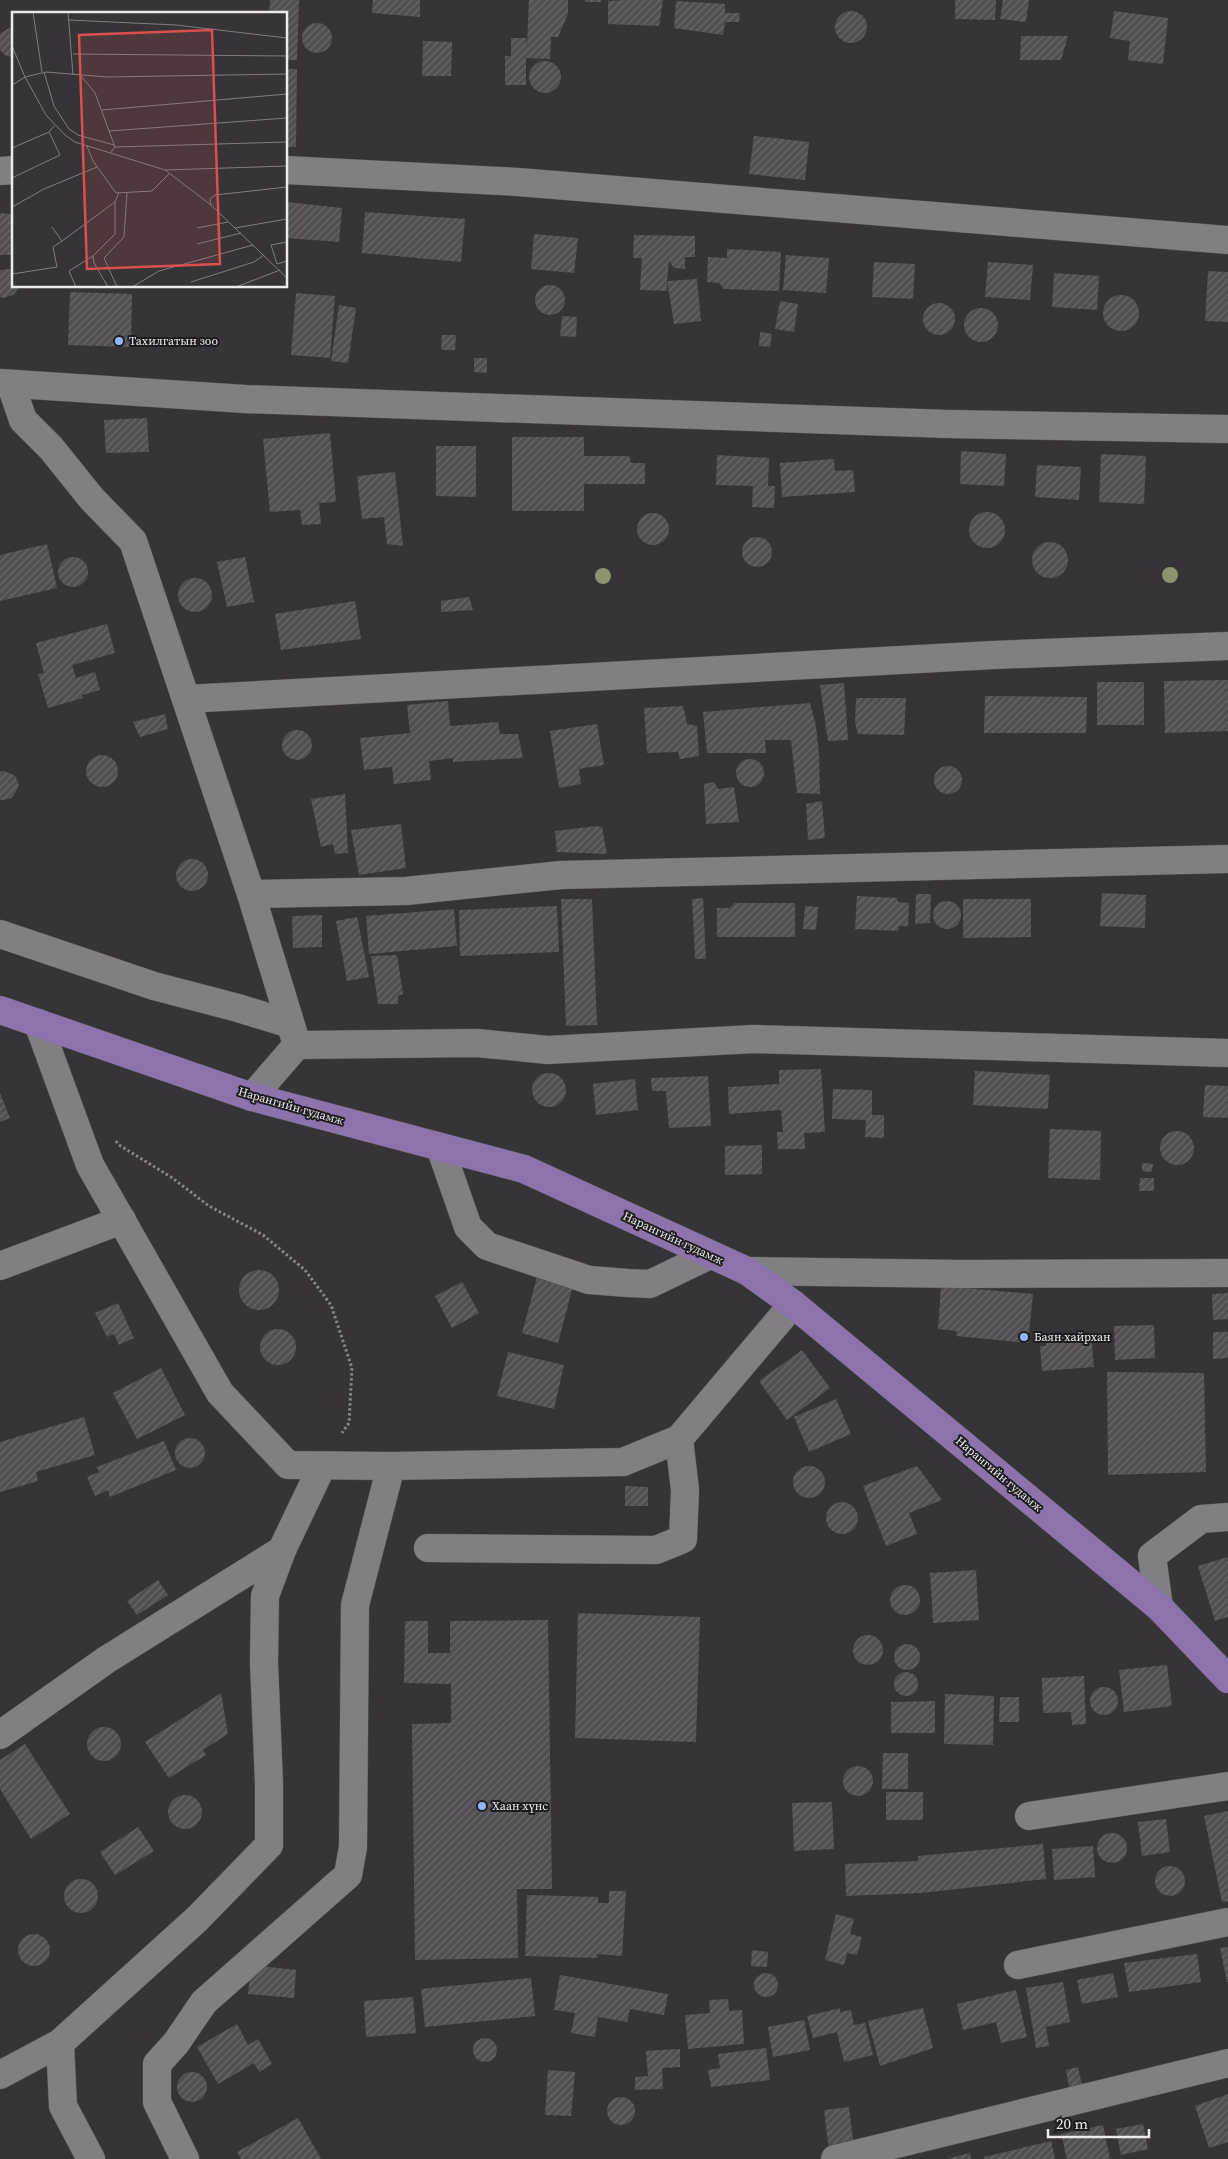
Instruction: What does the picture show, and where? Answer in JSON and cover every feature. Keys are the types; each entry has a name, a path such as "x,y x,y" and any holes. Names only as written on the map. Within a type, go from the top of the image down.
{"main road":[{"name":"Нарангийн гудамж","path":"0,1010 252,1097 524,1169 747,1271 793,1304 1159,1607 1228,1679"}],"street":[{"path":"288,170 518,182 1228,240"},
{"path":"5,384 245,399 948,424 1228,429"},
{"path":"5,384 23,420 51,448 92,500 133,541 251,894 293,1034 252,1097"},
{"path":"186,699 993,655 1228,646"},
{"path":"251,894 406,891 561,874 1228,859"},
{"path":"0,934 154,986 238,1008 293,1034 477,1043 548,1050 754,1039 1228,1053"},
{"path":"38,1023 90,1165 220,1393 288,1465 391,1466 623,1462 679,1439 793,1304"},
{"path":"440,1147 468,1227 487,1246 589,1280 650,1284 710,1255"},
{"path":"0,1266 122,1220"},
{"path":"747,1271 963,1274 1228,1273"},
{"path":"428,1548 656,1550 683,1539 685,1490 679,1439"},
{"path":"0,2075 60,2043 197,1919 269,1845 269,1784 264,1662 265,1596 282,1550 322,1466"},
{"path":"185,2159 157,2102 157,2064 176,2043 204,2002 348,1875 353,1848 355,1605 391,1466"},
{"path":"1159,1607 1152,1556 1201,1520 1228,1517"},
{"path":"0,1735 106,1660 282,1550"},
{"path":"1029,1816 1228,1786"},
{"path":"1018,1965 1228,1922"},
{"path":"60,2043 63,2106 91,2159"},
{"path":"835,2159 1228,2063"}],"path":[{"path":"114,1138 119,1145 171,1177 209,1206 263,1235 305,1270 331,1305 352,1368 348,1423 322,1466"}],"building":[{"path":"270,0 299,0 297,60 288,60 288,12 269,12"},
{"path":"373,0 420,0 420,17 372,13"},
{"path":"529,0 568,0 568,14 558,37 551,37 550,59 526,58 526,85 505,85 505,56 511,56 511,38 526,38 527,46"},
{"path":"585,0 601,0 601,2 585,2"},
{"path":"663,0 659,26 608,24 608,1"},
{"path":"955,0 996,0 995,20 955,19"},
{"path":"1003,0 1029,0 1026,22 1000,19"},
{"path":"676,1 725,4 725,13 740,13 739,22 725,22 723,35 674,28"},
{"path":"851,11 857,12 862,16 866,21 866,33 862,38 857,42 851,43 845,42 840,38 836,33 835,27 836,21 840,16 845,12"},
{"path":"1114,11 1168,18 1163,64 1128,60 1130,41 1110,38"},
{"path":"317,23 327,28 332,38 327,48 317,53 307,48 302,38 307,28"},
{"path":"12,28 12,57 6,56 0,50 0,34 7,29"},
{"path":"1021,36 1068,36 1061,60 1020,60"},
{"path":"423,41 452,42 451,76 422,76"},
{"path":"545,61 557,65 561,77 557,89 545,93 533,89 529,77 533,65"},
{"path":"288,69 297,69 296,147 288,147"},
{"path":"754,136 809,142 805,180 749,174"},
{"path":"288,202 342,208 339,242 288,238"},
{"path":"365,212 465,219 461,262 362,253"},
{"path":"0,213 12,214 12,255 0,255"},
{"path":"534,234 578,238 574,273 531,269"},
{"path":"634,235 695,236 695,257 685,257 685,269 674,268 669,261 667,291 640,290 642,258 633,258"},
{"path":"727,249 781,252 779,291 724,289 719,283 707,282 708,257 727,258"},
{"path":"786,255 829,258 826,293 783,290"},
{"path":"874,262 915,264 913,299 872,297"},
{"path":"988,262 1033,265 1030,300 985,297"},
{"path":"0,270 12,270 12,288 19,288 13,295 4,298 0,297"},
{"path":"1208,271 1228,272 1228,322 1205,321"},
{"path":"1054,273 1099,276 1097,310 1052,307"},
{"path":"697,279 701,321 674,324 667,281"},
{"path":"550,285 560,290 565,300 560,310 550,315 540,310 535,300 540,290"},
{"path":"70,292 132,294 131,347 68,345"},
{"path":"296,293 335,296 330,358 291,355"},
{"path":"1121,295 1133,301 1139,313 1133,325 1121,331 1109,325 1103,313 1109,301"},
{"path":"780,301 798,304 794,332 775,329"},
{"path":"939,303 950,308 955,319 950,330 939,335 928,330 923,319 928,308"},
{"path":"339,305 356,308 348,363 331,361"},
{"path":"981,308 988,309 993,313 997,318 997,332 993,337 988,341 981,342 974,341 969,337 965,332 964,325 965,318 969,313 974,309"},
{"path":"562,316 577,317 576,337 560,336"},
{"path":"760,332 772,334 770,347 759,346"},
{"path":"442,335 456,335 455,350 441,350"},
{"path":"474,358 487,358 487,373 474,372"},
{"path":"147,418 149,452 106,453 104,420"},
{"path":"330,433 336,502 319,503 321,524 302,525 300,510 270,512 263,439"},
{"path":"512,437 584,437 584,456 629,456 631,463 645,463 645,484 584,484 584,511 512,511"},
{"path":"436,446 476,446 476,497 436,496"},
{"path":"961,451 1006,454 1004,486 960,484"},
{"path":"1101,454 1146,456 1144,504 1099,502"},
{"path":"717,455 769,458 768,486 775,486 774,508 752,507 753,486 716,485"},
{"path":"834,459 835,471 853,470 855,492 782,497 780,463"},
{"path":"1037,465 1081,467 1079,500 1035,497"},
{"path":"395,472 403,546 387,544 384,517 362,519 357,476"},
{"path":"987,512 999,518 1005,530 999,542 987,548 975,542 969,530 975,518"},
{"path":"653,513 659,514 664,518 668,523 668,535 664,540 659,544 653,545 647,544 642,540 638,535 637,529 638,523 642,518 647,514"},
{"path":"757,537 768,541 772,552 768,563 757,567 746,563 742,552 746,541"},
{"path":"1050,542 1062,548 1068,560 1062,572 1050,578 1038,572 1032,560 1038,548"},
{"path":"47,544 57,588 0,601 0,555"},
{"path":"73,557 84,561 88,572 84,583 73,587 62,583 58,572 62,561"},
{"path":"245,557 254,602 227,607 217,562"},
{"path":"195,578 207,583 212,595 207,607 195,612 183,607 178,595 183,583"},
{"path":"469,597 473,610 441,612 441,601"},
{"path":"355,601 361,639 281,650 275,614"},
{"path":"107,624 115,653 72,665 76,678 95,672 100,690 82,695 83,698 48,708 38,674 44,673 36,643"},
{"path":"1228,680 1228,731 1165,733 1164,681"},
{"path":"1097,682 1144,682 1144,725 1097,725"},
{"path":"844,683 848,740 828,741 820,685"},
{"path":"985,696 1087,697 1086,733 984,733"},
{"path":"856,698 906,698 904,735 858,734 855,723"},
{"path":"448,701 450,726 498,722 500,734 518,734 523,758 453,762 453,758 429,761 431,780 394,784 392,767 364,770 360,738 410,733 407,705"},
{"path":"810,703 816,726 820,794 797,793 791,740 765,740 766,753 707,753 703,712"},
{"path":"683,706 687,724 697,726 699,756 680,759 678,752 647,753 644,708"},
{"path":"165,714 168,729 140,737 133,722"},
{"path":"597,724 604,765 579,769 581,784 559,788 550,731"},
{"path":"297,730 308,734 312,745 308,756 297,760 286,756 282,745 286,734"},
{"path":"102,755 113,760 118,771 113,782 102,787 91,782 86,771 91,760"},
{"path":"750,759 760,763 764,773 760,783 750,787 740,783 736,773 740,763"},
{"path":"948,766 958,770 962,780 958,790 948,794 938,790 934,780 938,770"},
{"path":"3,771 16,777 19,786 12,798 0,800 0,772"},
{"path":"714,782 718,789 734,787 739,822 706,824 704,784"},
{"path":"345,794 348,853 335,854 333,844 321,847 311,799"},
{"path":"822,801 825,838 808,840 806,804"},
{"path":"401,824 406,868 359,875 351,830"},
{"path":"596,826 602,827 607,854 557,852 555,831"},
{"path":"192,859 198,860 203,864 207,869 207,881 203,886 198,890 192,891 186,890 181,886 177,881 176,875 177,869 181,864 186,860"},
{"path":"1102,893 1146,895 1145,928 1100,926"},
{"path":"916,894 931,894 930,923 915,924"},
{"path":"857,896 897,898 898,902 909,903 908,926 899,926 898,931 855,929"},
{"path":"703,898 706,959 695,959 692,899"},
{"path":"561,899 592,899 597,1025 566,1026"},
{"path":"963,899 1031,899 1031,937 963,938"},
{"path":"947,901 957,905 961,915 957,925 947,929 937,925 933,915 937,905"},
{"path":"734,903 795,903 795,937 717,937 717,908 730,908"},
{"path":"557,906 559,952 460,956 459,910"},
{"path":"805,906 818,907 816,930 803,929"},
{"path":"454,909 457,946 369,954 366,916"},
{"path":"322,915 322,947 293,948 292,916"},
{"path":"357,917 369,977 347,981 336,921"},
{"path":"397,955 403,994 398,996 398,1004 378,1004 371,956"},
{"path":"821,1069 825,1132 804,1133 805,1149 778,1149 777,1132 783,1132 781,1110 729,1114 728,1087 779,1084 779,1070"},
{"path":"975,1071 1050,1075 1048,1109 973,1105"},
{"path":"549,1073 556,1074 561,1078 565,1083 565,1097 561,1102 556,1106 549,1107 542,1106 537,1102 533,1097 532,1090 533,1083 537,1078 542,1074"},
{"path":"708,1076 711,1126 669,1128 666,1091 652,1091 651,1078"},
{"path":"635,1079 638,1110 596,1115 593,1084"},
{"path":"1205,1085 1228,1086 1228,1118 1203,1117"},
{"path":"833,1089 872,1090 872,1115 884,1115 884,1138 865,1137 866,1120 832,1119"},
{"path":"0,1093 10,1118 0,1122"},
{"path":"1050,1129 1101,1131 1100,1180 1048,1178"},
{"path":"1177,1131 1184,1132 1189,1136 1193,1141 1193,1155 1189,1160 1184,1164 1177,1165 1170,1164 1165,1160 1161,1155 1160,1148 1161,1141 1165,1136 1170,1132"},
{"path":"762,1145 762,1174 725,1175 725,1146"},
{"path":"1142,1163 1153,1164 1152,1172 1142,1171"},
{"path":"1140,1178 1154,1178 1154,1191 1139,1191"},
{"path":"259,1270 270,1273 276,1279 279,1290 276,1301 270,1307 259,1310 248,1307 242,1301 239,1290 242,1279 248,1273"},
{"path":"538,1273 574,1282 558,1343 522,1333"},
{"path":"462,1282 479,1313 452,1328 435,1296"},
{"path":"941,1286 1033,1294 1028,1343 956,1336 957,1331 938,1329"},
{"path":"1228,1293 1228,1319 1213,1320 1212,1294"},
{"path":"118,1303 134,1338 119,1345 114,1334 107,1337 95,1313"},
{"path":"1154,1325 1155,1358 1115,1360 1114,1326"},
{"path":"278,1329 291,1334 296,1347 291,1360 278,1365 265,1360 260,1347 265,1334"},
{"path":"1213,1332 1228,1332 1228,1358 1213,1359"},
{"path":"1091,1333 1094,1367 1042,1371 1040,1346 1046,1346 1045,1336"},
{"path":"802,1350 830,1388 787,1420 759,1381"},
{"path":"508,1352 564,1365 554,1409 497,1396"},
{"path":"161,1368 185,1415 137,1439 113,1393"},
{"path":"1107,1372 1204,1373 1206,1472 1108,1475"},
{"path":"836,1399 851,1434 809,1452 794,1417"},
{"path":"84,1417 95,1455 36,1472 38,1481 0,1492 0,1442"},
{"path":"190,1438 196,1439 204,1447 204,1459 196,1467 190,1468 184,1467 176,1459 175,1453 176,1447 184,1439"},
{"path":"164,1441 176,1470 110,1497 108,1490 95,1496 87,1477 99,1472 97,1467"},
{"path":"809,1466 815,1467 820,1471 824,1476 824,1488 820,1493 815,1497 809,1498 803,1497 798,1493 794,1488 793,1482 794,1476 798,1471 803,1467"},
{"path":"917,1466 942,1500 909,1513 917,1534 886,1546 863,1486"},
{"path":"625,1486 648,1487 648,1506 625,1506"},
{"path":"842,1502 848,1503 853,1507 857,1512 857,1524 853,1529 848,1533 842,1534 836,1533 831,1529 827,1524 826,1518 827,1512 831,1507 836,1503"},
{"path":"1228,1557 1228,1617 1215,1621 1198,1566"},
{"path":"976,1570 979,1620 933,1623 930,1573"},
{"path":"158,1580 168,1595 137,1615 127,1601"},
{"path":"905,1585 915,1590 920,1600 915,1610 905,1615 895,1610 890,1600 895,1590"},
{"path":"578,1613 700,1617 696,1742 575,1738"},
{"name":"Хаан хүнс","path":"548,1620 552,1889 517,1889 518,1958 415,1960 412,1724 451,1723 451,1684 404,1683 405,1621 428,1621 428,1653 450,1653 450,1621"},
{"path":"868,1635 879,1639 883,1650 879,1661 868,1665 857,1661 853,1650 857,1639"},
{"path":"907,1644 916,1648 920,1657 916,1666 907,1670 898,1666 894,1657 898,1648"},
{"path":"1167,1665 1172,1706 1124,1712 1119,1670"},
{"path":"906,1672 915,1675 918,1684 915,1693 906,1696 897,1693 894,1684 897,1675"},
{"path":"1084,1676 1086,1724 1072,1725 1071,1712 1043,1713 1042,1678"},
{"path":"1104,1687 1114,1691 1118,1701 1114,1711 1104,1715 1094,1711 1090,1701 1094,1691"},
{"path":"221,1693 228,1734 203,1750 206,1755 169,1778 145,1742"},
{"path":"945,1694 994,1696 993,1745 944,1744"},
{"path":"1000,1697 1019,1697 1019,1722 999,1722"},
{"path":"935,1701 935,1733 891,1733 891,1702"},
{"path":"104,1727 111,1728 116,1732 120,1737 120,1751 116,1756 111,1760 104,1761 97,1760 92,1756 88,1751 87,1744 88,1737 92,1732 97,1728"},
{"path":"25,1744 70,1814 31,1839 0,1789 0,1760"},
{"path":"883,1753 908,1753 908,1789 882,1789"},
{"path":"858,1766 869,1770 873,1781 869,1792 858,1796 847,1792 843,1781 847,1770"},
{"path":"886,1792 923,1792 923,1820 886,1820"},
{"path":"185,1795 192,1796 197,1800 201,1805 201,1819 197,1824 192,1828 185,1829 178,1828 173,1824 169,1819 168,1812 169,1805 173,1800 178,1796"},
{"path":"832,1802 834,1849 794,1851 792,1803"},
{"path":"1228,1811 1228,1901 1222,1902 1204,1816"},
{"path":"1166,1819 1170,1852 1142,1856 1138,1822"},
{"path":"138,1827 154,1851 115,1875 100,1852"},
{"path":"1112,1833 1122,1838 1127,1848 1122,1858 1112,1863 1102,1858 1097,1848 1102,1838"},
{"path":"1043,1844 1046,1879 921,1893 846,1896 845,1864 918,1861 918,1856"},
{"path":"1093,1846 1095,1877 1054,1880 1052,1849"},
{"path":"1170,1866 1180,1871 1185,1881 1180,1891 1170,1896 1160,1891 1155,1881 1160,1871"},
{"path":"81,1879 88,1880 93,1884 97,1889 97,1903 93,1908 88,1912 81,1913 74,1912 69,1908 65,1903 64,1896 65,1889 69,1884 74,1880"},
{"path":"609,1891 626,1891 622,1956 596,1954 598,1958 525,1956 527,1895 598,1897 598,1903 609,1903"},
{"path":"836,1914 854,1919 850,1934 862,1937 857,1955 847,1953 844,1965 825,1960"},
{"path":"34,1934 45,1939 50,1950 45,1961 34,1966 23,1961 18,1950 23,1939"},
{"path":"1228,1947 1228,1982 1227,1982 1220,1948"},
{"path":"752,1950 768,1952 767,1967 751,1966"},
{"path":"1197,1954 1201,1982 1129,1992 1124,1963"},
{"path":"251,1965 296,1970 294,1998 248,1994"},
{"path":"766,1973 775,1976 778,1985 775,1994 766,1997 757,1994 754,1985 757,1976"},
{"path":"1113,1973 1118,1997 1082,2004 1077,1980"},
{"path":"560,1975 668,1994 664,2015 630,2009 627,2022 598,2017 595,2037 571,2033 575,2013 554,2010"},
{"path":"531,1978 535,2016 425,2027 421,1989"},
{"path":"1063,1982 1070,2022 1046,2027 1049,2046 1036,2048 1026,1988"},
{"path":"1016,1990 1027,2037 1001,2043 996,2022 963,2030 957,2004"},
{"path":"413,1997 416,2033 366,2037 364,2001"},
{"path":"728,1999 729,2011 742,2010 744,2044 688,2049 685,2015 710,2013 709,2000"},
{"path":"840,2008 840,2012 851,2010 854,2025 865,2023 873,2055 844,2062 837,2032 813,2038 807,2016"},
{"path":"923,2008 933,2048 880,2066 868,2021"},
{"path":"804,2020 810,2050 773,2057 768,2027"},
{"path":"237,2024 248,2045 258,2039 272,2064 259,2072 254,2063 218,2084 197,2047"},
{"path":"485,2038 494,2041 497,2050 494,2059 485,2062 476,2059 473,2050 476,2041"},
{"path":"766,2048 770,2080 711,2087 708,2070 720,2068 718,2054"},
{"path":"680,2049 680,2067 662,2068 663,2089 635,2090 635,2077 648,2076 646,2051"},
{"path":"1078,2067 1083,2090 1070,2092 1066,2070"},
{"path":"548,2070 575,2072 571,2116 545,2115"},
{"path":"192,2072 203,2076 207,2087 203,2098 192,2102 181,2098 177,2087 181,2076"},
{"path":"1228,2094 1228,2142 1209,2148 1195,2106"},
{"path":"621,2097 631,2101 635,2111 631,2121 621,2125 611,2121 607,2111 611,2101"},
{"path":"849,2107 854,2147 829,2151 824,2110"},
{"path":"298,2118 321,2159 241,2159 237,2152"},
{"path":"1143,2124 1148,2149 1121,2155 1116,2129"},
{"path":"1103,2125 1110,2159 1067,2159 1061,2134"},
{"path":"1051,2141 1055,2159 985,2159 984,2157"},
{"path":"970,2153 971,2159 950,2159 950,2158"}],"place":[{"name":"Тахилгатын зоо","path":"119,341"},
{"name":"Баян хайрхан","path":"1024,1337"},
{"name":"Хаан хүнс","path":"482,1806"}]}
